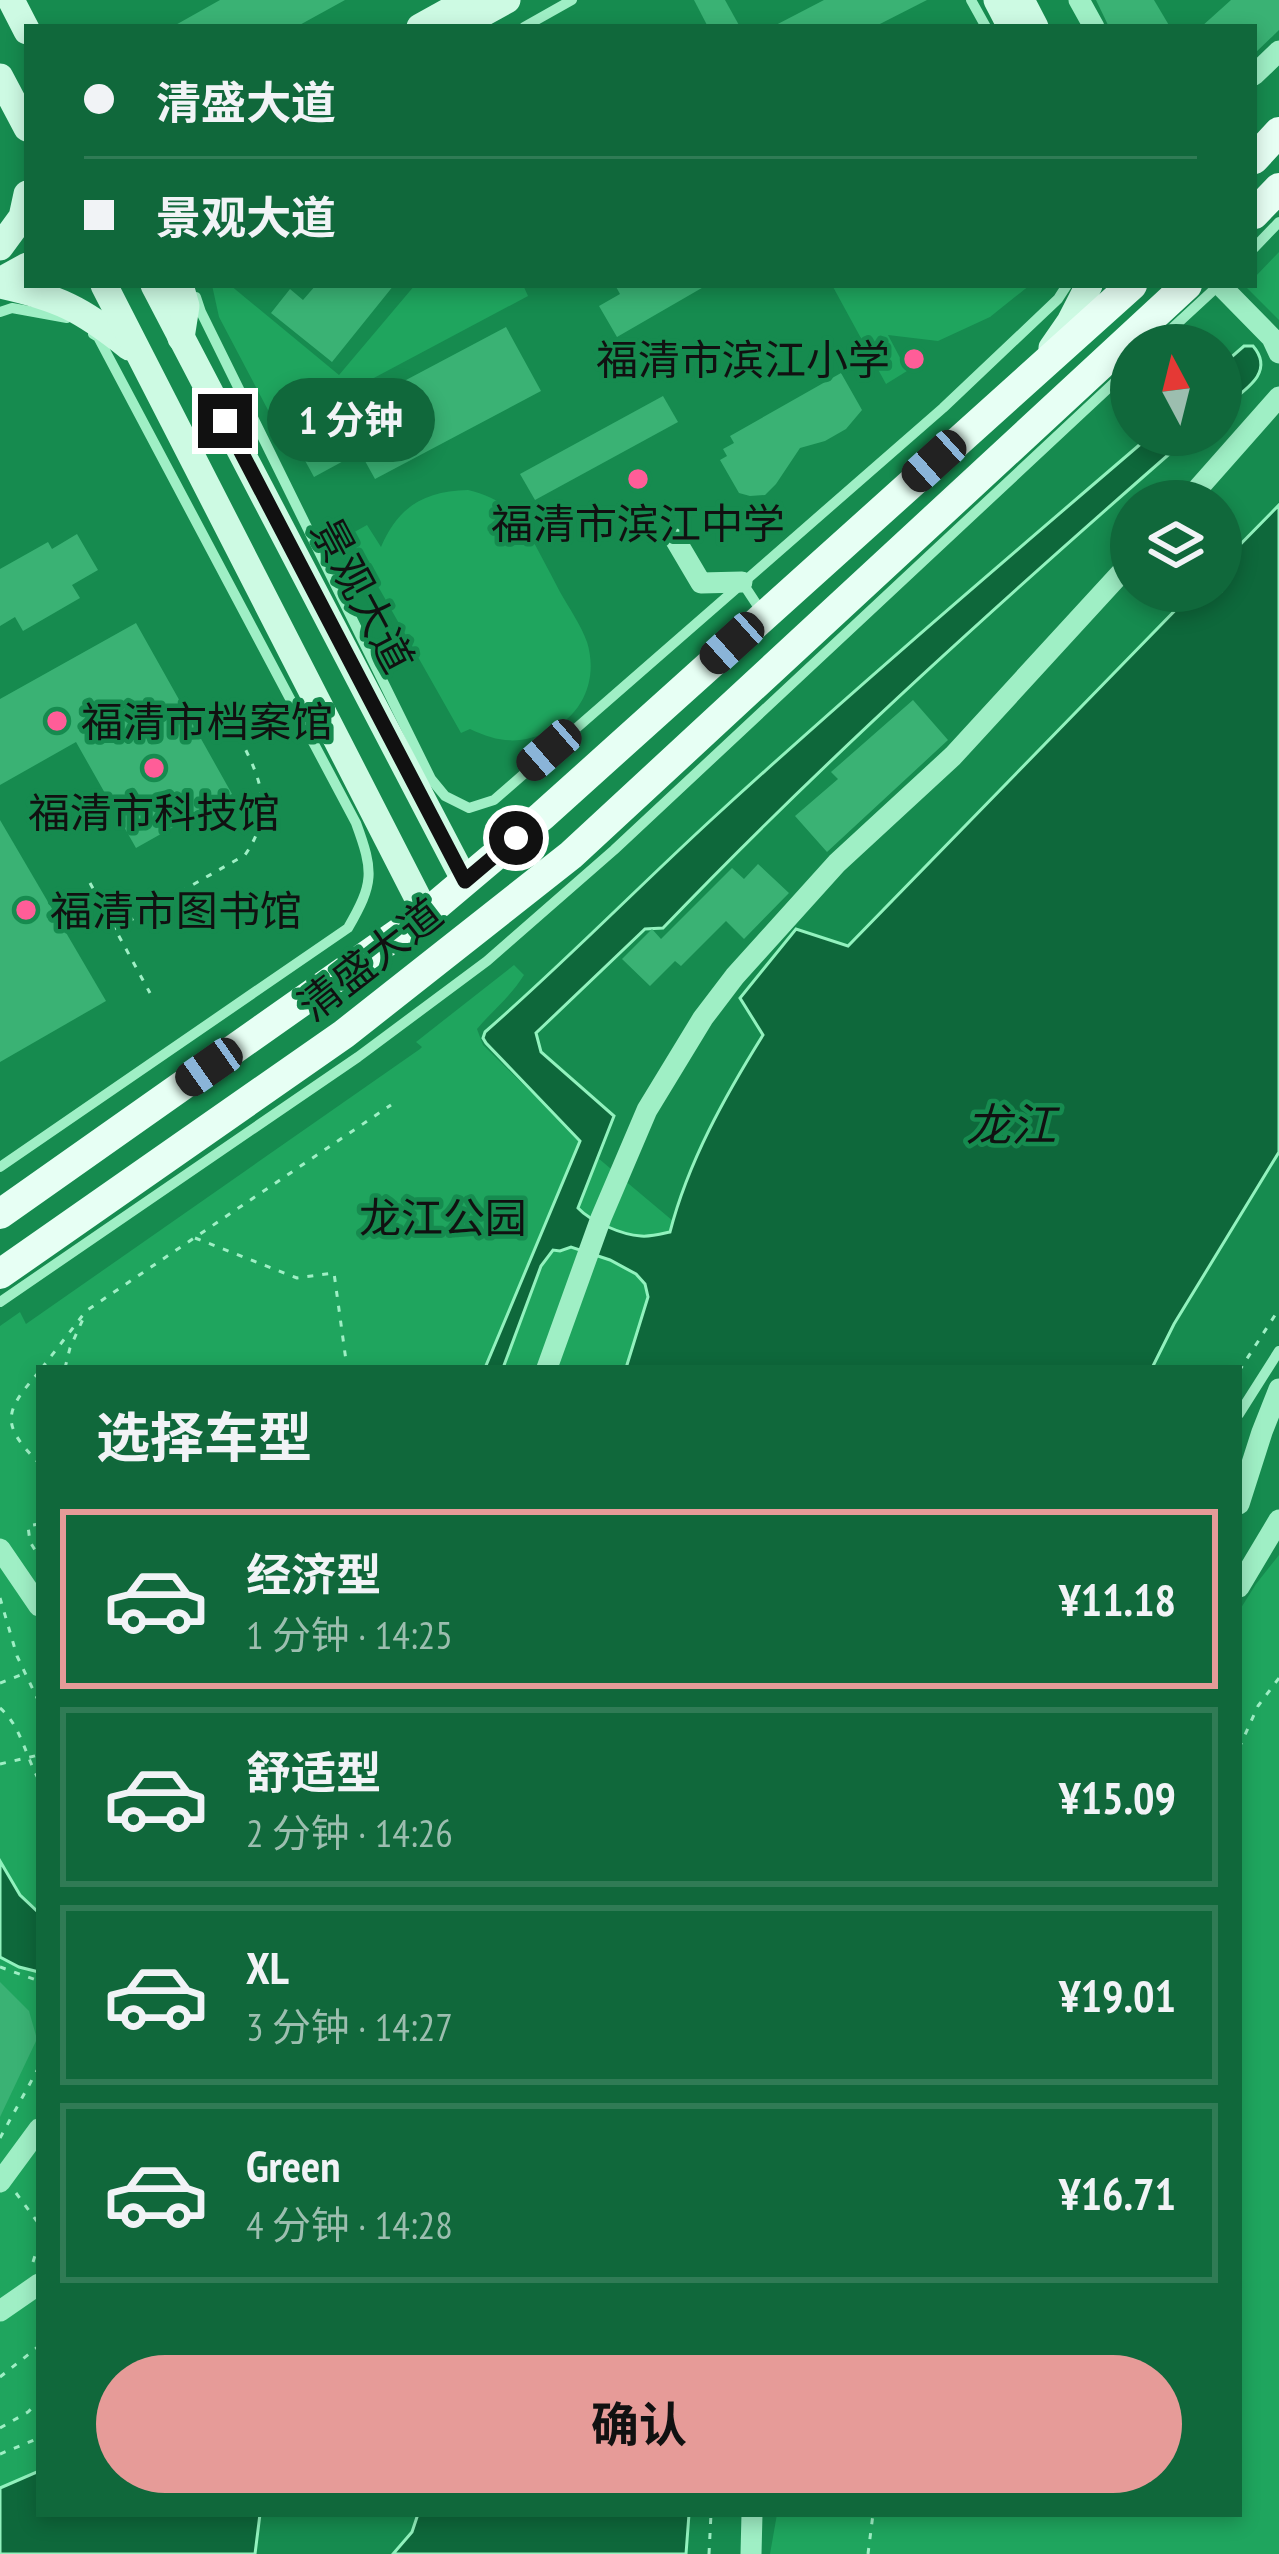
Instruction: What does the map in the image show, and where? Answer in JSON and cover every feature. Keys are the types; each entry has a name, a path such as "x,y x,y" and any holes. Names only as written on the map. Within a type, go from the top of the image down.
{"main road":[{"path":"1257,156 1279,131"},
{"path":"1257,211 1279,188"},
{"name":"清盛大道","path":"0,1214 426,914 542,816 1129,288"},
{"name":"清盛大道","path":"0,1274 344,1034 571,855 1176,289"}],"street":[{"path":"428,24 492,1"},
{"path":"462,24 492,1"},
{"path":"1257,72 1279,50"},
{"path":"0,78 24,122"},
{"path":"0,247 24,208"},
{"path":"0,283 79,309 140,356"},
{"path":"106,288 426,914"},
{"path":"1037,368 1087,288"},
{"path":"1223,288 1272,338 1279,353"},
{"path":"125,327 166,292"},
{"name":"景观大道","path":"166,292 181,338 465,881"},
{"path":"1206,480 1279,398"},
{"path":"675,539 701,583 742,582"},
{"path":"548,1365 601,1218 647,1110 704,1018 735,976 837,863 953,755 1110,585"},
{"path":"1242,1495 1279,1389"},
{"path":"1242,1582 1279,1520"},
{"path":"0,1549 36,1602"},
{"path":"2,2180 36,2133"},
{"path":"0,2311 36,2286"},
{"path":"738,2517 738,2554"},
{"path":"751,2554 752,2517"}],"lane":[{"path":"529,24 572,0"},
{"path":"1257,245 1279,222"},
{"path":"194,288 201,312 430,779 445,796 469,808 494,800 943,408 1065,288"},
{"path":"1177,324 1217,288"},
{"path":"0,312 12,308 70,319 98,337 337,785 369,857 367,895 348,928 0,1167"},
{"path":"0,1302 358,1057 487,961 614,850 1110,387"},
{"path":"742,582 764,614"},
{"path":"1242,1409 1279,1351"}],"path":[{"path":"115,929 245,855 255,840 262,797 252,761 231,722"},
{"path":"90,883 149,993"},
{"path":"45,1365 86,1311 392,1105"},
{"path":"194,1237 296,1278 334,1274 347,1365"},
{"path":"1242,1366 1279,1309"},
{"path":"66,1365 86,1311"},
{"path":"36,1376 12,1402 10,1423 17,1444 36,1460"},
{"path":"36,1525 28,1526 29,1542 36,1547"},
{"path":"0,1598 17,1656 36,1695"},
{"path":"0,1683 26,1672"},
{"path":"1242,1741 1258,1706 1279,1678"},
{"path":"0,1708 14,1720 36,1774"},
{"path":"0,1764 36,1756"},
{"path":"0,1967 36,1980"},
{"path":"0,2138 36,2072"},
{"path":"2,2180 36,2220"},
{"path":"0,2377 36,2348"},
{"path":"0,2428 36,2405"},
{"path":"0,2454 36,2439"},
{"path":"710,2554 711,2517"},
{"path":"868,2554 873,2517"}],"green space":[{"path":"1279,252 1279,320 1247,288 1257,288 1257,275"},
{"path":"213,288 234,288 339,375 412,288 524,288 528,296 278,429 219,317"},
{"path":"834,288 1026,288 990,317 938,341 888,335 907,371 886,384"},
{"path":"468,490 520,516 587,642 591,669 580,704 562,723 530,738 501,739 470,729 461,733 349,535 367,525 381,547 396,521 414,504 438,494"},
{"name":"龙江公园","path":"514,965 524,975 477,1029 483,1045 598,1158 673,1221 627,1365 36,1365 36,2472 0,2488 0,1326 20,1312 26,1324 420,1049 416,1042"},
{"path":"1279,1555 1279,2554 770,2554 776,2517 1242,2517 1242,1606"}],"water":[{"path":"1253,346 1261,365 1254,382 1242,392 1242,348"},
{"name":"龙江","path":"1127,456 1167,456 1140,480 1110,480 1110,506 921,676 663,928 645,929 536,1033 541,1052 614,1116 578,1208 625,1233 670,1232 709,1130 763,1035 740,998 796,929 848,946 1174,612 1242,612 1242,543 1279,505 1279,1152 1154,1365 627,1365 648,1297 645,1284 610,1260 571,1247 553,1250 541,1266 504,1365 486,1365 580,1141 486,1043 485,1032 765,771"},
{"path":"0,1861 20,1895 36,1910 36,1971 0,1957"},
{"path":"36,2472 36,2517 260,2517 255,2554 0,2554 0,2488"},
{"path":"417,2517 689,2517 686,2554 393,2554 412,2532"}],"building":[{"path":"220,0 345,0 301,24 177,24"},
{"path":"694,0 725,0 738,24 706,24"},
{"path":"824,0 927,0 880,24 778,24"},
{"path":"1096,0 1154,0 1168,24 1108,24"},
{"path":"1231,0 1279,0 1279,30 1257,51 1257,24 1204,24"},
{"path":"313,288 392,288 332,362 271,313 290,289 303,300"},
{"path":"617,288 702,288 617,337 599,306 620,294"},
{"path":"506,327 541,391 375,479 360,452 314,477 302,455 348,430 340,415"},
{"path":"841,373 862,410 846,429 800,448 765,495 739,493 720,460 727,456 723,449 734,443 730,436"},
{"path":"663,396 678,422 535,500 520,474"},
{"path":"77,534 98,570 72,585 80,598 23,631 15,617 0,626 0,569 48,542 52,549"},
{"path":"136,623 232,794 136,848 76,742 0,785 0,699"},
{"path":"913,700 948,740 827,852 795,816 838,779 831,772"},
{"name":"福清市图书馆","path":"0,820 106,1001 0,1062"},
{"path":"758,864 789,893 744,939 726,921 681,966 675,961 650,986 622,959 652,929 661,939 732,868 744,879"},
{"path":"0,1982 29,2011 36,2041 0,2117"}],"place":[{"name":"福清市滨江小学","path":"914,359"},
{"name":"福清市滨江中学","path":"638,479"},
{"name":"福清市档案馆","path":"57,721"},
{"name":"福清市科技馆","path":"154,768"},
{"name":"福清市图书馆","path":"26,910"}],"route":[{"path":"225,421 465,881 516,838"}]}
